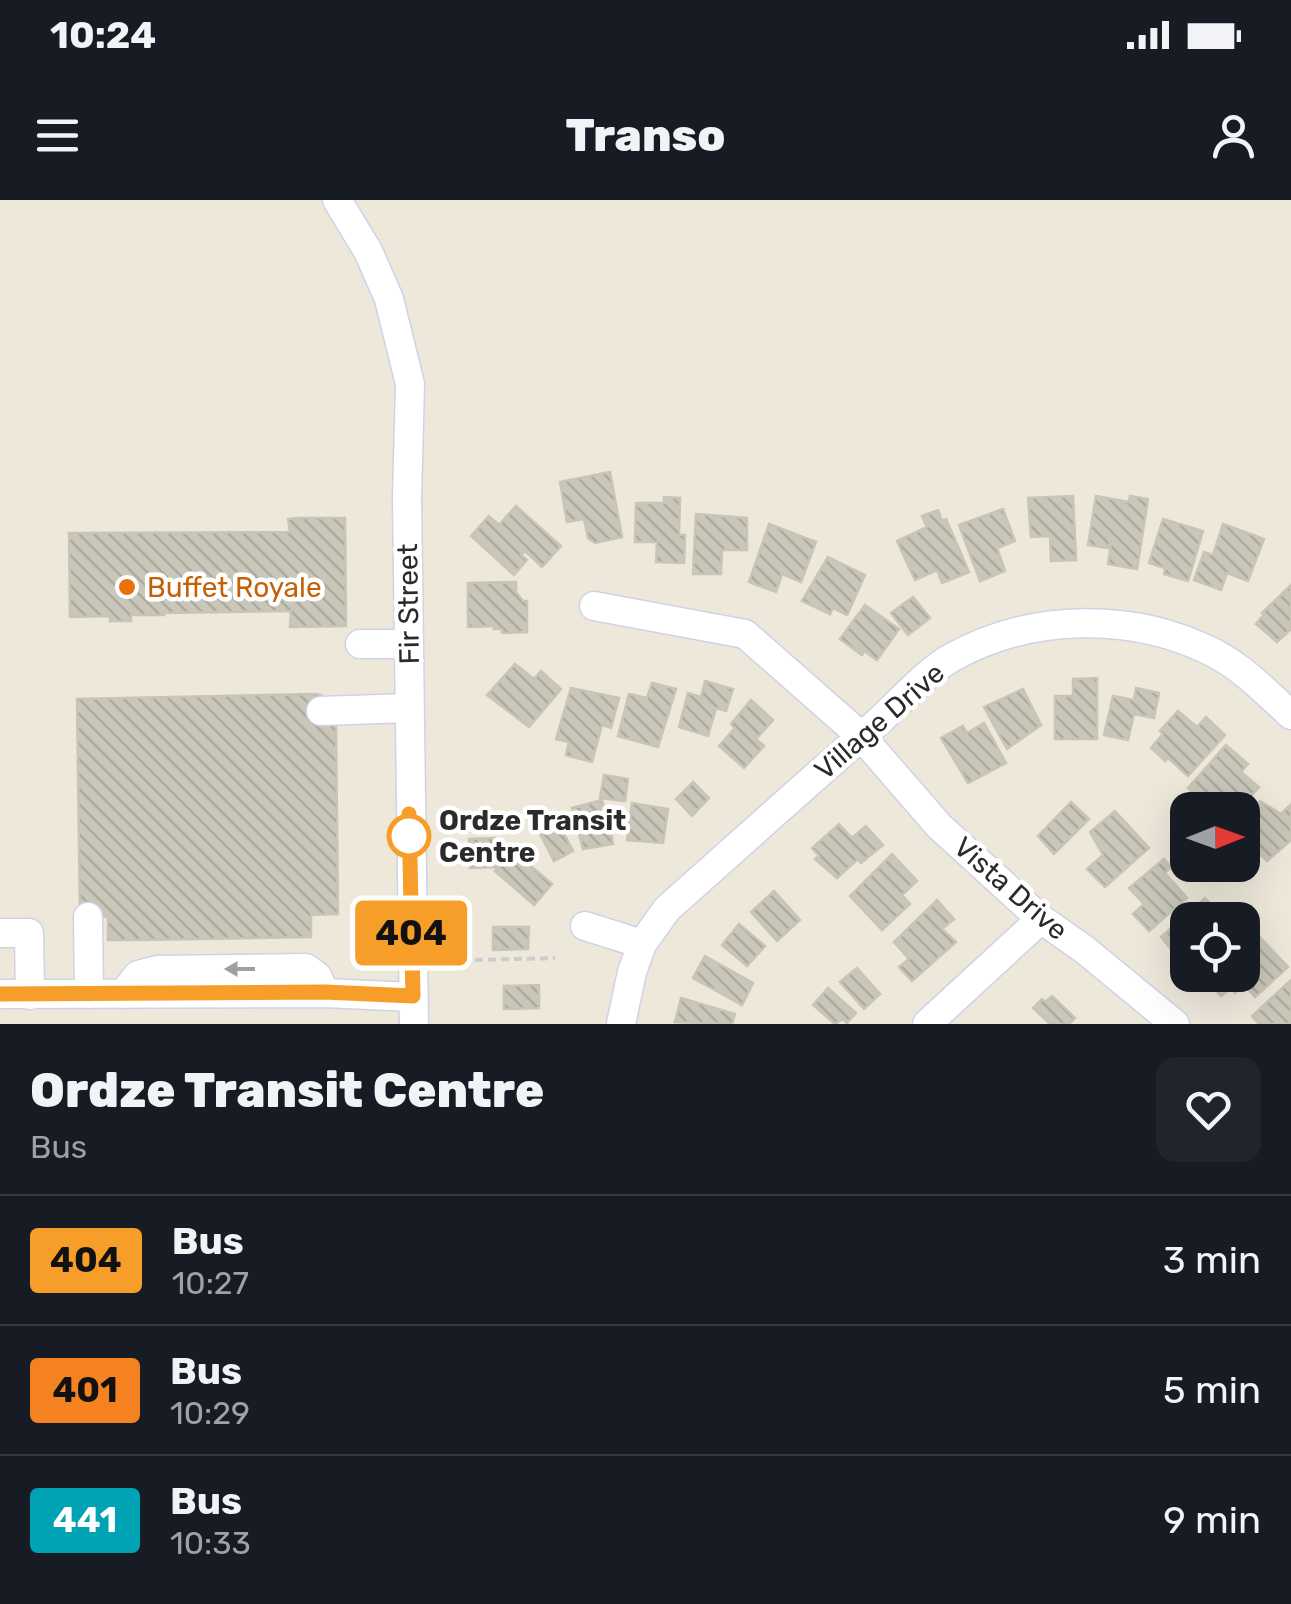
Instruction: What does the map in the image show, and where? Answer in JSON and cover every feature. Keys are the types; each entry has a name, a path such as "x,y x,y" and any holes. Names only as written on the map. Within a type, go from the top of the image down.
{"street":[{"name":"Fir Street","path":"337,200 368,251 389,299 410,384 407,498 413,1010"},
{"name":"Vista Drive","path":"594,606 745,634 861,736 939,826 1041,919 1086,950 1175,1024"},
{"name":"Village Drive","path":"620,1024 642,944 666,909 950,658 1000,638 1063,624 1101,622 1178,638 1217,654 1252,678 1291,715"},
{"path":"360,644 408,644"},
{"path":"321,711 409,708"},
{"path":"88,917 89,994"},
{"path":"927,1024 1041,919"},
{"path":"585,926 642,944"},
{"path":"0,933 29,933 30,995"},
{"path":"0,994 325,992 413,1010"}],"path":[{"path":"436,961 555,958"}],"building":[{"path":"610,472 622,537 595,543 588,538 584,519 567,522 560,482"},
{"path":"1073,496 1076,560 1051,561 1050,536 1031,537 1028,498"},
{"path":"1096,496 1129,502 1130,496 1148,499 1137,569 1108,564 1112,538 1108,548 1088,545"},
{"path":"664,497 680,498 679,535 685,535 684,563 656,562 657,542 635,542 636,503 664,503"},
{"path":"516,506 561,546 542,567 525,551 521,555 527,560 514,575 471,536 489,516 499,525"},
{"path":"1003,509 1015,541 997,548 1005,571 980,581 959,525"},
{"path":"938,510 942,521 946,519 969,572 942,583 937,570 915,580 897,541 927,527 922,516"},
{"path":"696,514 747,518 747,550 722,550 721,574 693,574"},
{"path":"345,518 346,626 290,627 291,611 131,615 131,621 110,621 110,616 70,617 69,533 290,532 288,519"},
{"path":"1163,519 1203,531 1188,581 1164,574 1165,568 1149,563"},
{"path":"769,524 816,542 801,582 782,574 776,592 749,582"},
{"path":"1223,524 1264,539 1248,581 1227,573 1221,590 1194,580 1204,552 1213,555"},
{"path":"828,557 865,575 847,615 833,608 830,614 802,601"},
{"path":"516,582 516,592 527,601 527,632 502,633 502,629 494,626 468,627 468,583"},
{"path":"1291,585 1291,629 1277,642 1256,624"},
{"path":"913,597 930,618 908,635 891,613"},
{"path":"865,605 899,629 877,660 864,651 862,655 840,639"},
{"path":"515,664 534,679 541,671 561,689 529,727 487,695"},
{"path":"1097,678 1097,739 1055,739 1055,696 1073,696 1073,679"},
{"path":"705,681 733,689 726,711 716,708 708,736 679,727 688,693 701,697"},
{"path":"652,683 676,689 658,747 618,736 629,694 647,698"},
{"path":"571,688 619,698 611,728 602,725 592,762 566,755 569,742 556,739"},
{"path":"1136,688 1159,693 1154,718 1134,714 1128,740 1104,735 1113,696 1134,700"},
{"path":"1023,689 1041,725 1007,749 984,707"},
{"path":"321,695 322,725 336,725 338,914 311,915 311,937 139,940 108,940 108,917 80,917 77,699"},
{"path":"751,700 773,720 756,739 764,746 744,768 719,746"},
{"path":"1178,711 1197,727 1206,717 1225,735 1188,776 1151,748"},
{"path":"984,723 1006,763 968,783 941,738 963,726 967,733"},
{"path":"1226,745 1248,764 1241,772 1259,787 1254,792 1192,792 1188,788"},
{"path":"604,775 628,779 625,801 600,798"},
{"path":"693,782 709,798 692,816 676,799"},
{"path":"602,800 613,844 583,849 572,808"},
{"path":"1260,801 1281,814 1291,804 1291,840 1267,861 1260,854"},
{"path":"1071,802 1089,819 1054,854 1038,836"},
{"path":"632,803 668,809 663,843 627,840"},
{"path":"1115,811 1149,848 1105,887 1087,869 1103,855 1090,832"},
{"path":"556,818 573,851 554,861 537,828"},
{"path":"839,824 852,838 866,826 883,845 861,863 858,859 837,878 815,859 819,856 812,848"},
{"path":"495,838 497,867 470,868 469,839"},
{"path":"512,850 552,884 534,905 495,871"},
{"path":"892,854 917,881 902,895 910,904 882,930 850,896"},
{"path":"1164,859 1170,866 1165,873 1170,882 1187,898 1170,902 1170,913 1149,931 1133,914 1144,904 1129,888"},
{"path":"774,891 800,920 777,941 751,912"},
{"path":"937,900 954,919 942,929 956,942 912,981 899,967 909,959 894,942"},
{"path":"739,924 765,946 747,966 722,945"},
{"path":"493,927 529,927 528,949 493,950"},
{"path":"1170,929 1170,948 1161,937"},
{"path":"1260,937 1288,967 1255,997 1250,992 1260,992"},
{"path":"705,956 753,983 742,1005 693,978"},
{"path":"857,968 880,994 864,1009 840,982"},
{"path":"1291,980 1291,1024 1259,1024 1252,1016"},
{"path":"539,985 539,1008 504,1009 504,986"},
{"path":"828,988 856,1013 847,1023 843,1019 835,1024 813,1005"},
{"path":"1052,996 1075,1018 1069,1024 1050,1024 1033,1008"},
{"path":"681,998 735,1014 732,1024 675,1022"}],"bus line":[{"name":"404","path":"0,994 325,992 413,996 409,814"}],"place":[{"name":"Buffet Royale","path":"127,587"},
{"name":"Ordze Transit Centre","path":"409,836"}]}
